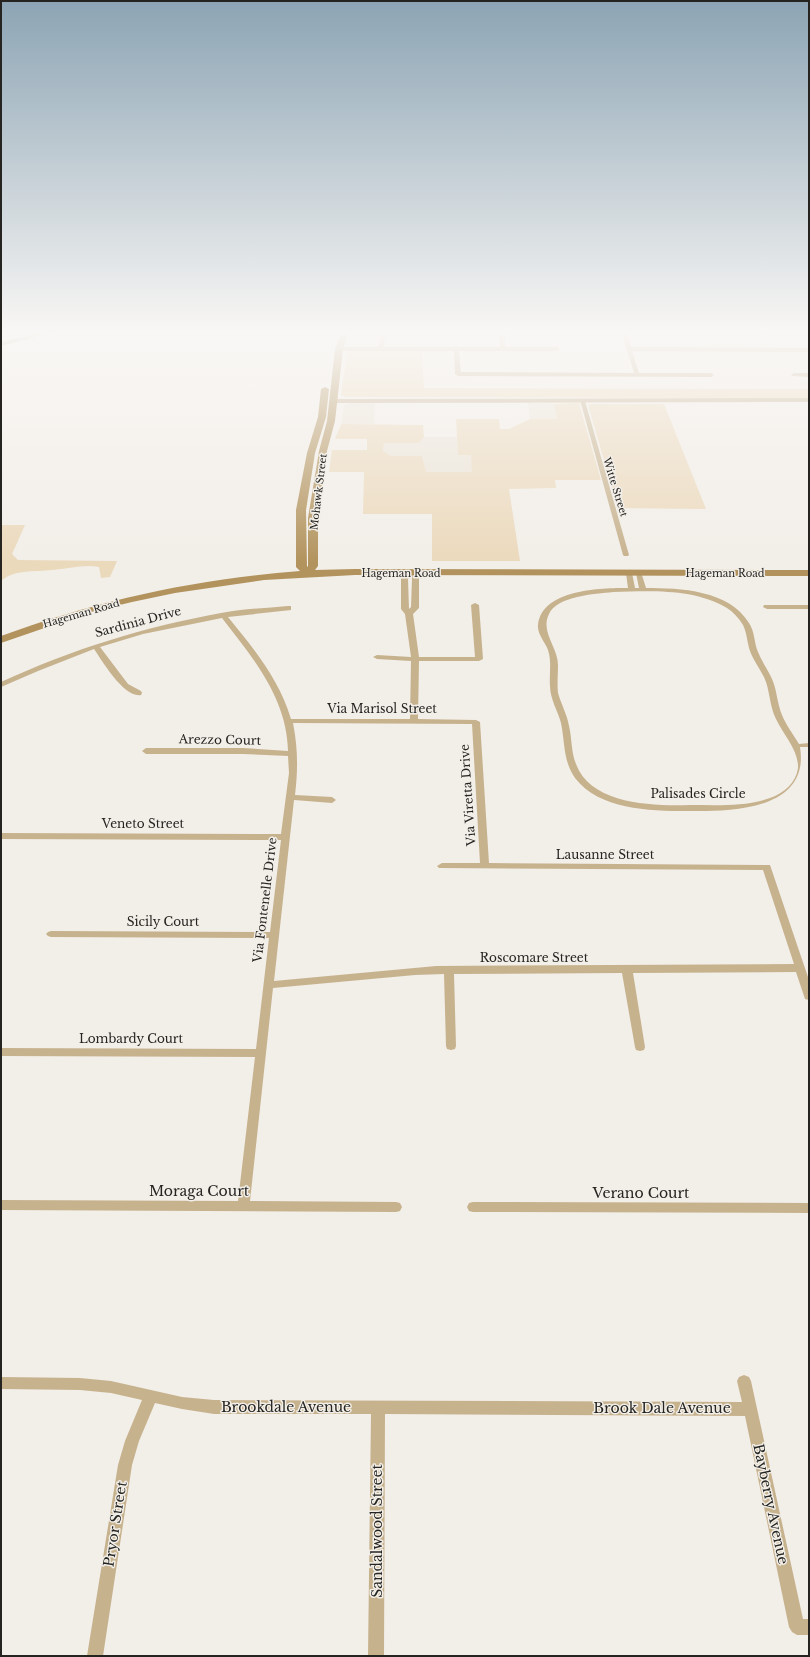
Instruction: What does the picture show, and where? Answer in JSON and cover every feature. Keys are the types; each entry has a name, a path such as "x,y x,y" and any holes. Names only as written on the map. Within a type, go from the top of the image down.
{"main road":[{"name":"Mohawk Street","path":"307,569 302,510 311,453 323,408"},
{"name":"Mohawk Street","path":"307,569 323,451 332,421 333,408"},
{"name":"Hageman Road","path":"1,632 68,609 157,586 214,576 307,569 701,566 809,567"},
{"path":"634,573 642,570 691,570 701,566"},
{"path":"410,573 415,570 485,567"},
{"name":"Hageman Road","path":"1,640 43,624 96,607 157,592 212,582 307,569 410,573 809,573"}],"street":[{"name":"Witte Street","path":"584,408 626,555"},
{"path":"409,613 415,608 416,578 410,573 404,578 405,609 409,613 414,641 414,722"},
{"path":"632,586 634,573"},
{"path":"634,573 642,587"},
{"name":"Palisades Circle","path":"632,586 642,587 683,591 703,596 721,602 736,611 745,621 755,656 768,677 772,687 780,721 801,758 802,770 798,782 788,792 773,800 754,806 733,808 666,808 640,806 616,800 596,790 580,778 571,764 565,723 556,699 554,688 554,656 542,624 545,613 554,604 568,597 586,592 632,586"},
{"path":"377,656 414,659 479,659 475,605"},
{"path":"767,607 809,607"},
{"name":"Sardinia Drive","path":"1,685 40,667 95,646 166,626 223,615 288,608"},
{"name":"Via Fontenelle Drive","path":"223,615 270,677 280,695 289,721 293,754 286,836 243,1206"},
{"path":"95,646 125,686 138,693"},
{"name":"Via Marisol Street","path":"289,721 476,722"},
{"name":"Via Viretta Drive","path":"476,722 485,866"},
{"name":"Arezzo Court","path":"146,751 244,751 293,754"},
{"path":"290,797 332,800"},
{"name":"Veneto Street","path":"1,836 286,836"},
{"name":"Lausanne Street","path":"442,866 767,867 800,968"},
{"name":"Sicily Court","path":"51,934 274,935"},
{"path":"800,968 809,996"},
{"name":"Roscomare Street","path":"269,985 292,984 412,971 800,968"},
{"path":"449,970 451,1046"},
{"path":"627,970 640,1047"},
{"name":"Lombardy Court","path":"1,1052 261,1053"},
{"name":"Moraga Court","path":"1,1205 396,1207"},
{"name":"Verano Court","path":"473,1207 809,1208"},
{"name":"Bayberry Avenue","path":"744,1381 803,1627"},
{"name":"Brookdale Avenue","path":"1,1383 80,1384 111,1387 182,1403 214,1407 574,1408"},
{"name":"Pryor Street","path":"95,1656 125,1465 132,1441 151,1396"},
{"name":"Sandalwood Street","path":"376,1656 378,1407"},
{"name":"Brook Dale Avenue","path":"574,1408 750,1409"}],"shaded area":[{"path":"344,408 375,408 374,424 341,424"},
{"path":"529,408 555,408 557,419 530,419"},
{"path":"555,408 581,408 601,480 555,480 556,488 509,489 520,561 432,561 432,514 363,514 364,472 329,472 332,450 367,450 367,439 335,439 341,424 423,425 424,437 419,443 384,443 383,451 391,456 422,456 426,472 472,472 471,455 458,455 456,419 499,419 500,429 509,429 530,419 557,419"},
{"path":"589,408 666,408 706,509 618,508"},
{"path":"424,437 457,437 458,455 471,455 473,472 426,472 422,456 391,456 383,451 384,443 419,443"},
{"path":"1,525 25,525 12,554 18,560 117,561 110,577 101,578 99,567 87,566 12,574 1,581"}]}
